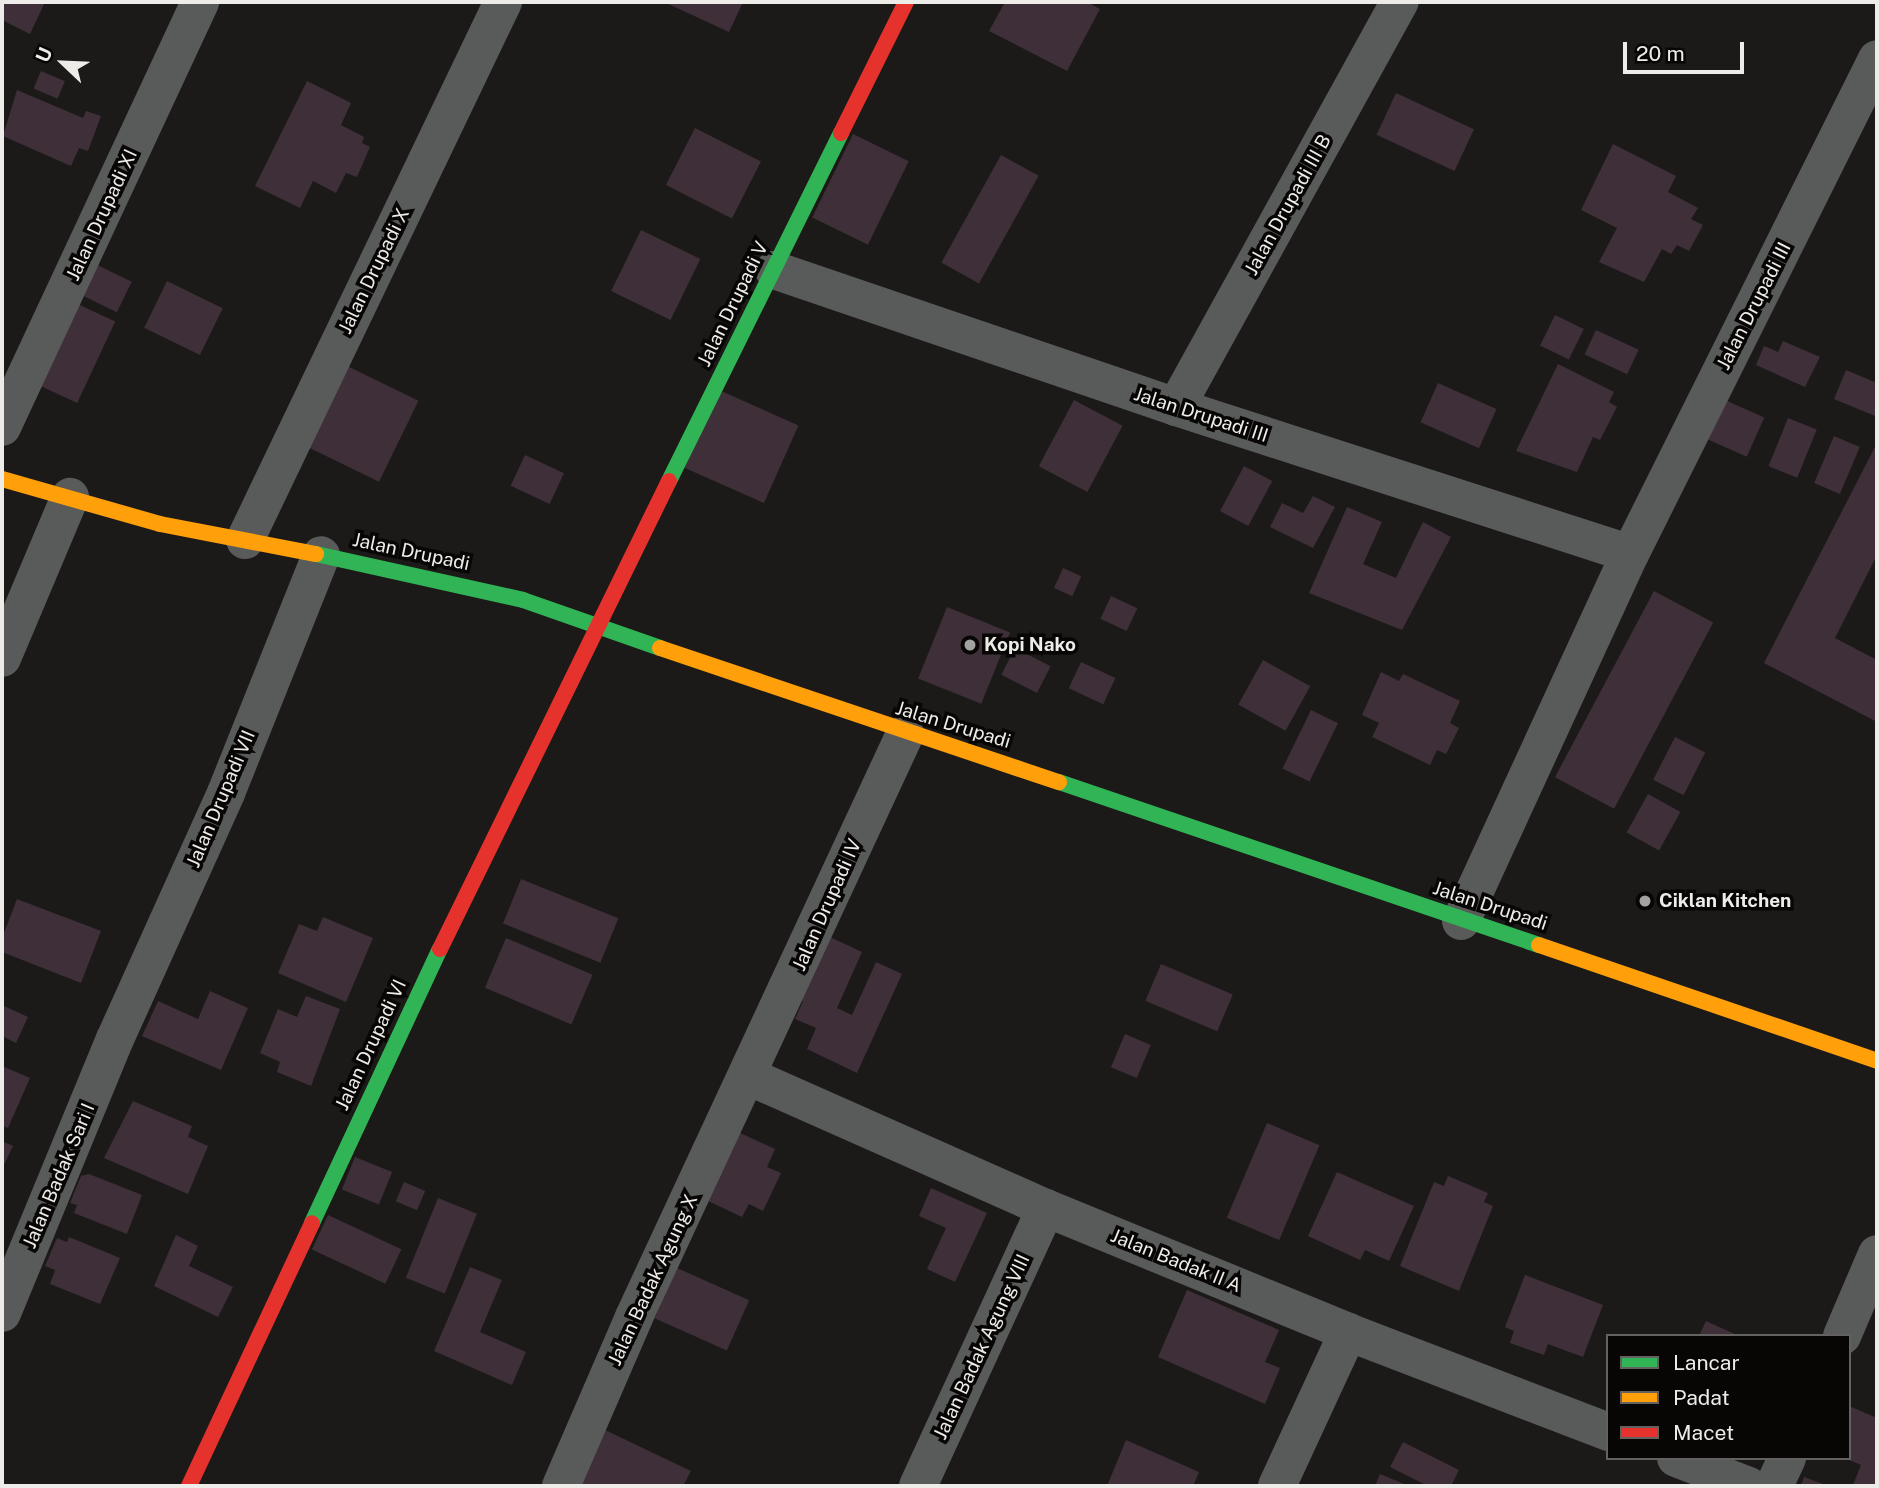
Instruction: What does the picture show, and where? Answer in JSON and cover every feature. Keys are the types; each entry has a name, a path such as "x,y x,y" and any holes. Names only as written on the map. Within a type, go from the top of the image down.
{"street":[{"name":"Jalan Drupadi XI","path":"2,427 200,2"},
{"name":"Jalan Drupadi X","path":"245,540 503,2"},
{"name":"Jalan Drupadi V","path":"597,625 906,2"},
{"name":"Jalan Drupadi III B","path":"1176,407 1400,2"},
{"name":"Jalan Drupadi III","path":"1461,920 1630,554 1877,59"},
{"name":"Jalan Drupadi III","path":"774,270 1176,407 1630,554"},
{"name":"Jalan Drupadi","path":"2,480 160,524 427,575 597,625 905,734 1120,801 1877,1061"},
{"path":"2,658 70,497"},
{"name":"Jalan Drupadi VII","path":"116,1039 226,793 321,555"},
{"name":"Jalan Drupadi VI","path":"190,1486 367,1101 597,625"},
{"name":"Jalan Drupadi IV","path":"750,1076 905,734"},
{"name":"Jalan Badak Sari I","path":"2,1313 116,1039"},
{"name":"Jalan Badak II A","path":"750,1076 1046,1208 1348,1332 1606,1431"},
{"name":"Jalan Badak Agung X","path":"561,1486 634,1317 750,1076"},
{"name":"Jalan Badak Agung VIII","path":"918,1486 1046,1208"},
{"path":"1843,1334 1877,1254"},
{"path":"1277,1486 1348,1332"},
{"path":"1681,1460 1749,1486"},
{"path":"1774,1486 1786,1460"}],"building":[{"path":"2,2 45,2 30,34 2,20"},
{"path":"664,2 743,2 729,32"},
{"path":"1005,2 1087,2 1100,9 1067,71 989,31"},
{"path":"41,71 65,81 58,99 34,88"},
{"path":"307,81 351,103 341,125 364,137 362,143 370,147 357,177 346,173 336,193 313,181 300,208 255,186"},
{"path":"17,90 83,118 86,111 101,116 88,151 79,148 71,166 3,136"},
{"path":"1396,93 1474,129 1455,171 1377,135"},
{"path":"695,128 761,162 732,219 666,185"},
{"path":"853,134 909,161 868,245 812,218"},
{"path":"1613,144 1676,176 1668,192 1698,208 1691,219 1703,225 1689,251 1677,245 1671,254 1662,249 1644,282 1599,262 1617,228 1581,210"},
{"path":"1001,155 1039,176 979,283 941,263"},
{"path":"641,230 700,259 671,320 611,291"},
{"path":"85,259 132,282 117,312 70,290"},
{"path":"167,281 223,308 200,355 144,328"},
{"path":"69,300 115,322 77,403 31,382"},
{"path":"1555,315 1584,329 1569,360 1540,346"},
{"path":"1596,330 1639,350 1627,374 1585,354"},
{"path":"1783,341 1820,357 1805,387 1756,365 1764,346 1778,352"},
{"path":"343,364 418,401 379,482 304,445"},
{"path":"1558,364 1614,392 1609,402 1617,407 1600,440 1593,437 1577,472 1516,451"},
{"path":"1846,370 1877,383 1875,416 1834,399"},
{"path":"1438,383 1496,409 1479,448 1421,422"},
{"path":"719,390 798,425 764,503 684,468"},
{"path":"1074,400 1123,426 1087,492 1039,466"},
{"path":"1725,400 1764,417 1747,457 1708,439"},
{"path":"1788,418 1817,430 1797,478 1769,466"},
{"path":"1834,436 1860,447 1840,494 1814,483"},
{"path":"1877,443 1877,555 1835,638 1877,660 1877,722 1764,663"},
{"path":"525,455 564,473 550,504 511,486"},
{"path":"1244,466 1272,481 1248,526 1220,511"},
{"path":"1313,496 1335,507 1313,548 1270,527 1282,503 1303,513"},
{"path":"1347,507 1382,522 1363,564 1396,578 1423,522 1451,537 1402,630 1309,593"},
{"path":"1063,568 1081,576 1072,596 1054,588"},
{"path":"1654,591 1713,622 1614,809 1555,777"},
{"path":"1111,596 1137,608 1127,631 1100,619"},
{"path":"947,607 1010,632 981,704 918,678"},
{"path":"1015,648 1051,666 1037,693 1001,675"},
{"path":"1263,660 1310,686 1286,731 1238,705"},
{"path":"1081,662 1115,678 1103,704 1069,688"},
{"path":"1381,672 1399,681 1403,674 1460,701 1450,723 1459,728 1446,754 1437,750 1430,765 1372,737 1379,723 1362,715"},
{"path":"1311,710 1338,723 1309,782 1283,768"},
{"path":"1675,737 1705,752 1684,795 1653,780"},
{"path":"1648,794 1680,812 1659,850 1627,832"},
{"path":"521,879 618,918 600,963 503,924"},
{"path":"17,899 101,931 81,983 2,952 2,938"},
{"path":"323,917 373,938 346,1002 278,973 299,924 317,931"},
{"path":"819,932 862,952 837,1008 852,1015 876,962 902,974 857,1073 807,1049 816,1028 795,1019 803,1001 790,996"},
{"path":"506,938 593,975 571,1024 485,988"},
{"path":"1161,964 1233,994 1217,1031 1145,1001"},
{"path":"210,991 248,1008 221,1070 142,1036 158,1001 198,1019"},
{"path":"306,996 340,1009 311,1086 277,1072 280,1062 260,1053 278,1009 297,1017"},
{"path":"2,1005 28,1017 16,1043 2,1036"},
{"path":"1125,1034 1151,1045 1137,1078 1111,1067"},
{"path":"2,1066 30,1078 8,1128 2,1126"},
{"path":"133,1101 192,1126 188,1137 208,1146 188,1194 104,1158"},
{"path":"1267,1123 1319,1145 1279,1240 1227,1218"},
{"path":"738,1132 775,1149 767,1167 781,1173 763,1211 749,1204 742,1217 706,1200"},
{"path":"2,1141 13,1146 2,1169"},
{"path":"355,1157 392,1172 379,1204 342,1189"},
{"path":"1337,1172 1414,1206 1389,1261 1365,1250 1360,1260 1308,1236"},
{"path":"89,1174 142,1195 127,1234 74,1213 77,1205 70,1203 81,1176"},
{"path":"1448,1176 1488,1193 1484,1202 1493,1206 1459,1291 1400,1266 1434,1182 1444,1186"},
{"path":"404,1182 425,1191 417,1210 396,1201"},
{"path":"931,1188 987,1213 955,1282 927,1269 946,1228 919,1216"},
{"path":"438,1198 477,1214 445,1293 406,1278"},
{"path":"328,1215 401,1249 385,1284 312,1249"},
{"path":"176,1235 198,1246 189,1266 233,1287 218,1317 154,1286"},
{"path":"69,1237 120,1258 100,1304 50,1284 55,1270 45,1266 57,1238 67,1242"},
{"path":"470,1267 502,1280 480,1332 526,1352 512,1385 434,1351"},
{"path":"677,1268 749,1300 727,1350 655,1318"},
{"path":"1525,1275 1603,1305 1583,1357 1548,1344 1544,1355 1510,1343 1514,1331 1505,1327"},
{"path":"1187,1290 1279,1330 1265,1362 1280,1368 1265,1404 1158,1357"},
{"path":"1706,1321 1735,1334 1700,1334"},
{"path":"1851,1407 1877,1418 1877,1486 1853,1485 1861,1465 1849,1460"},
{"path":"605,1430 691,1471 683,1486 580,1486"},
{"path":"1126,1440 1199,1472 1193,1486 1107,1486"},
{"path":"1403,1442 1459,1470 1451,1486 1428,1486 1390,1467"},
{"path":"1380,1474 1409,1486 1375,1486"},
{"path":"1804,1477 1829,1486 1801,1486"}],"traffic: fast":[{"path":"669,481 841,133"},
{"path":"316,554 523,600 660,648"},
{"path":"1059,782 1539,945"},
{"path":"312,1223 440,949"}],"traffic: slow":[{"path":"2,479 160,524 316,554"},
{"path":"660,648 1059,782"},
{"path":"1539,945 1877,1061"}],"traffic: jam":[{"path":"841,133 906,2"},
{"path":"440,949 669,481"},
{"path":"189,1486 312,1223"}],"place":[{"name":"Kopi Nako","path":"970,645"},
{"name":"Ciklan Kitchen","path":"1645,901"}]}
